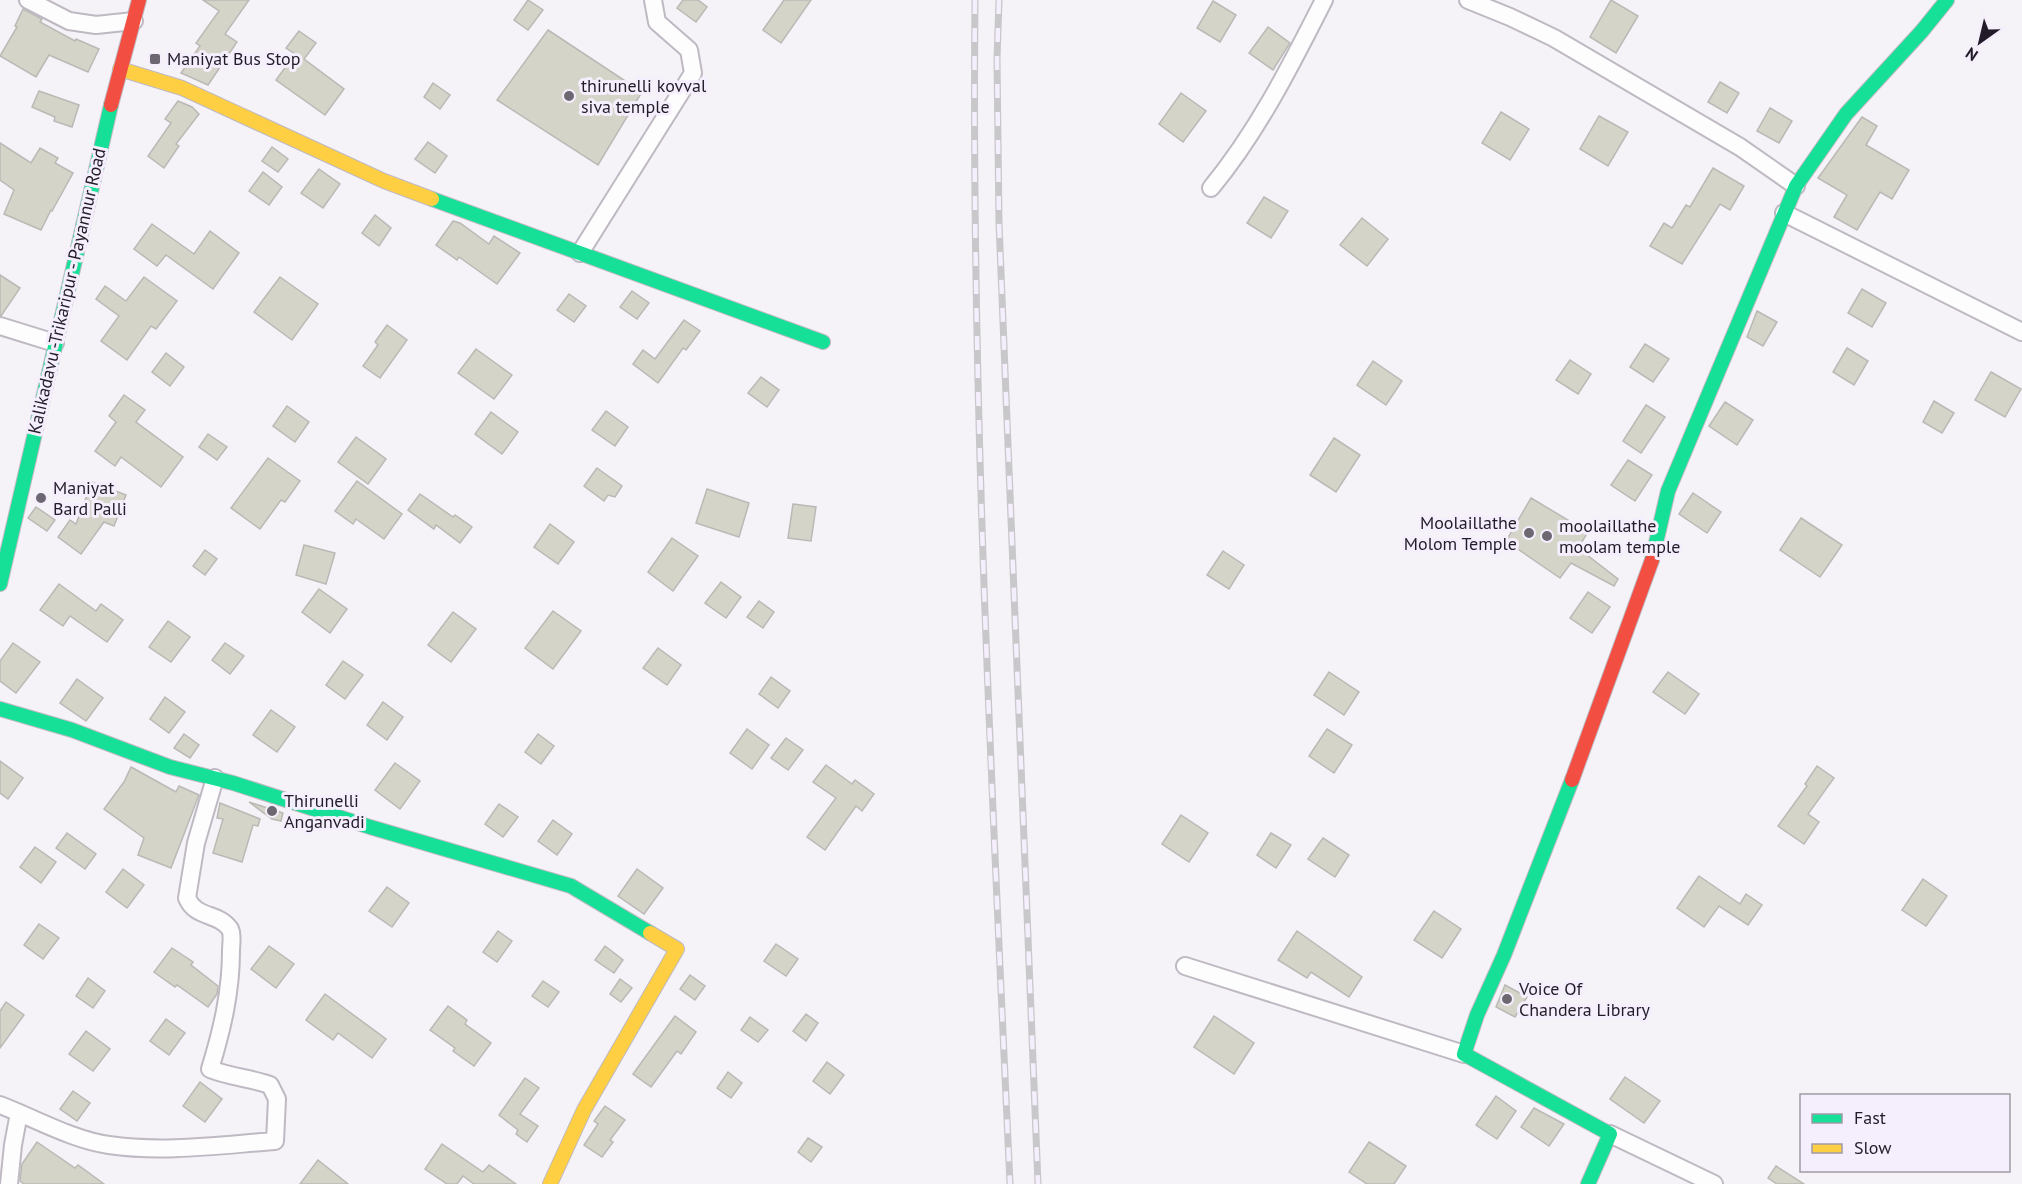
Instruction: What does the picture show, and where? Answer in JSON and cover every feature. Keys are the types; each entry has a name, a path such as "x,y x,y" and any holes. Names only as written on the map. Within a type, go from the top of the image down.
{"street":[{"path":"28,0 69,21 96,25 135,21"},
{"name":"Kalikadavu -Trikaripur - Payannur Road","path":"0,584 8,508 55,343 120,69 139,0"},
{"path":"580,253 693,73 689,50 657,22 653,0"},
{"path":"1211,188 1271,100 1324,0"},
{"path":"1468,0 1554,38 1703,124 1796,186"},
{"path":"1464,1054 1477,1015 1504,955 1560,813 1652,562 1668,491 1796,186 1846,114 1922,31 1947,0"},
{"path":"120,69 182,88 384,181 823,342"},
{"path":"1784,213 2022,332"},
{"path":"0,326 55,343"},
{"path":"0,710 72,730 170,767 215,778 445,850 571,886 677,949 584,1110 550,1184"},
{"path":"0,1105 76,1136 107,1145 153,1149 275,1141 277,1099 270,1085 252,1079 228,1076 210,1069 222,1031 229,985 232,932 226,924 190,906 187,898 196,843 215,778"},
{"path":"1185,966 1464,1054 1610,1134 1714,1184"},
{"path":"9,1184 19,1113"},
{"path":"1588,1184 1610,1134"}],"building":[{"path":"203,0 249,0 225,34 237,42 208,85 181,73 200,46 196,43 219,11"},
{"path":"528,0 543,10 528,30 514,20"},
{"path":"683,0 698,0 707,7 696,22 677,8"},
{"path":"784,0 811,0 781,43 763,30"},
{"path":"1611,0 1638,16 1616,53 1590,37"},
{"path":"1213,1 1236,15 1220,42 1197,28"},
{"path":"23,9 42,19 40,22 75,41 76,39 99,49 88,72 49,55 36,77 0,56 17,27 15,26"},
{"path":"1268,27 1290,43 1273,70 1249,53"},
{"name":"thirunelli kovval siva temple","path":"548,30 642,92 598,165 497,100"},
{"path":"299,31 316,43 304,59 344,89 325,115 276,80 295,54 286,48"},
{"path":"1720,82 1739,93 1727,113 1708,102"},
{"path":"433,83 450,95 440,109 424,97"},
{"path":"39,91 79,105 72,127 54,121 55,117 32,107"},
{"path":"1181,93 1206,111 1183,142 1159,124"},
{"path":"178,101 192,107 199,114 176,144 179,146 164,168 148,156 171,123 165,119"},
{"path":"1770,108 1792,121 1779,143 1757,131"},
{"path":"1501,112 1529,129 1510,160 1482,143"},
{"path":"1599,116 1628,132 1608,166 1580,149"},
{"path":"1862,117 1877,126 1866,145 1909,170 1892,199 1880,192 1857,230 1834,217 1847,195 1818,178"},
{"path":"428,142 447,156 435,173 415,159"},
{"path":"0,143 31,163 40,148 58,158 55,163 73,173 41,230 4,214 14,190 0,180"},
{"path":"272,147 288,159 278,172 262,161"},
{"path":"1713,168 1744,186 1730,210 1720,204 1682,264 1650,246 1664,223 1672,228 1686,205 1690,207"},
{"path":"319,169 340,184 323,208 301,193"},
{"path":"263,172 282,187 269,205 249,191"},
{"path":"1264,197 1288,211 1271,238 1247,223"},
{"path":"375,215 391,228 379,246 362,233"},
{"path":"1362,218 1388,239 1367,266 1340,245"},
{"path":"453,221 460,223 489,244 494,236 520,253 497,284 459,257 457,260 436,245"},
{"path":"152,224 194,254 210,231 239,253 213,289 166,255 157,266 134,249"},
{"path":"0,275 20,288 1,316 0,316"},
{"path":"144,277 177,301 156,329 151,326 127,360 101,341 119,316 96,299 105,286 126,301"},
{"path":"280,277 318,304 292,340 254,312"},
{"path":"1862,289 1886,303 1872,327 1848,313"},
{"path":"632,291 649,303 637,319 620,307"},
{"path":"569,294 586,306 574,322 557,310"},
{"path":"1757,311 1777,322 1763,346 1747,337"},
{"path":"684,320 700,331 686,350 683,348 658,383 633,364 643,350 655,359"},
{"path":"387,325 407,340 380,378 363,366 378,345 375,342"},
{"path":"1645,344 1669,359 1653,382 1630,367"},
{"path":"1847,348 1868,361 1854,385 1833,372"},
{"path":"476,349 512,375 494,399 458,373"},
{"path":"166,353 184,367 170,386 152,372"},
{"path":"1570,360 1591,374 1578,394 1556,380"},
{"path":"1373,361 1402,381 1386,405 1357,385"},
{"path":"1991,372 2021,389 2005,417 1975,400"},
{"path":"761,377 779,390 767,407 748,393"},
{"path":"124,395 145,410 136,422 183,457 161,487 121,457 115,466 95,451 116,422 109,416"},
{"path":"1934,401 1954,413 1942,433 1923,422"},
{"path":"1725,402 1753,420 1737,445 1709,426"},
{"path":"1646,405 1665,417 1641,453 1623,441"},
{"path":"287,406 309,422 295,442 273,426"},
{"path":"606,411 628,427 615,446 592,430"},
{"path":"491,412 518,432 502,454 475,434"},
{"path":"208,434 227,447 217,460 199,447"},
{"path":"356,437 386,459 368,484 338,462"},
{"path":"1334,438 1360,455 1336,492 1310,475"},
{"path":"268,458 300,481 285,502 281,500 260,529 231,508"},
{"path":"1628,460 1652,475 1635,501 1611,485"},
{"path":"597,468 622,486 615,497 608,495 604,501 584,486"},
{"path":"357,481 402,514 384,539 356,519 353,524 335,511"},
{"path":"92,482 126,495 114,526 104,522 81,554 58,537 70,520 76,524"},
{"path":"707,489 749,503 739,537 696,523"},
{"path":"1693,493 1721,512 1707,533 1679,514"},
{"path":"420,494 472,527 460,543 436,525 434,529 408,510"},
{"name":"moolaillathe moolam temple","path":"1531,498 1588,532 1578,548 1618,579 1614,586 1571,563 1560,578 1506,541"},
{"path":"793,504 816,507 811,541 788,538"},
{"path":"36,507 55,520 47,531 28,518"},
{"path":"1801,518 1842,545 1820,577 1780,550"},
{"path":"550,524 574,542 558,564 534,547"},
{"path":"672,538 698,556 673,591 648,572"},
{"path":"304,545 335,553 326,584 296,575"},
{"path":"205,550 217,559 205,575 193,566"},
{"path":"1223,551 1244,565 1229,589 1207,575"},
{"path":"721,582 741,597 726,618 705,603"},
{"path":"59,584 96,611 101,604 123,620 107,642 70,616 63,626 40,610"},
{"path":"319,589 347,609 330,633 302,612"},
{"path":"1588,592 1610,607 1592,633 1570,618"},
{"path":"759,601 774,612 763,628 747,617"},
{"path":"553,611 581,631 553,669 525,648"},
{"path":"453,612 476,629 451,662 428,645"},
{"path":"168,621 190,637 171,662 149,647"},
{"path":"13,643 40,662 16,693 0,681 0,661"},
{"path":"225,643 244,656 230,674 212,660"},
{"path":"658,648 681,665 667,685 643,668"},
{"path":"343,661 363,675 345,699 326,685"},
{"path":"1329,672 1359,692 1344,715 1314,695"},
{"path":"1668,672 1699,694 1685,714 1653,692"},
{"path":"771,677 790,691 778,708 759,694"},
{"path":"77,679 103,698 86,721 60,703"},
{"path":"165,697 185,712 169,733 150,719"},
{"path":"383,702 403,717 387,740 367,725"},
{"path":"271,710 295,727 277,752 253,735"},
{"path":"747,729 769,745 752,769 730,753"},
{"path":"1327,729 1352,745 1334,773 1309,756"},
{"path":"184,734 199,745 190,758 174,748"},
{"path":"538,734 554,746 541,764 525,752"},
{"path":"786,738 803,750 788,770 771,758"},
{"path":"0,761 23,778 8,799 0,793"},
{"path":"395,763 420,781 400,809 375,790"},
{"path":"826,765 852,784 855,780 874,794 862,811 856,806 825,850 807,837 836,798 813,782"},
{"path":"1817,766 1834,778 1808,814 1819,822 1804,844 1778,826 1807,786 1805,784"},
{"path":"131,767 176,792 179,786 199,795 171,868 138,855 144,838 104,809 124,782"},
{"path":"249,802 283,813 281,821 272,819"},
{"path":"220,803 260,819 258,826 253,825 242,862 213,853 223,819 217,818"},
{"path":"499,804 518,817 503,837 485,824"},
{"path":"1181,815 1208,833 1189,862 1162,844"},
{"path":"553,820 572,834 557,855 538,841"},
{"path":"67,833 96,854 85,869 56,848"},
{"path":"1271,833 1291,845 1276,868 1257,855"},
{"path":"1323,838 1349,855 1335,877 1308,859"},
{"path":"35,847 56,862 41,883 20,867"},
{"path":"123,869 144,885 127,908 106,892"},
{"path":"637,869 663,888 644,914 618,896"},
{"path":"1699,876 1740,904 1746,894 1762,905 1748,925 1719,906 1704,927 1677,908"},
{"path":"1923,879 1947,896 1926,926 1902,910"},
{"path":"387,887 409,903 392,927 369,911"},
{"path":"1434,911 1461,929 1442,958 1414,940"},
{"path":"39,924 59,938 43,959 24,945"},
{"path":"498,931 512,941 497,962 483,952"},
{"path":"1297,931 1362,977 1349,997 1311,972 1307,978 1278,960"},
{"path":"776,944 798,959 786,976 764,961"},
{"path":"269,946 294,964 276,988 251,969"},
{"path":"605,946 623,960 614,973 595,960"},
{"path":"172,948 193,962 191,965 218,986 217,994 208,1007 154,972"},
{"path":"690,975 705,986 695,1000 680,989"},
{"path":"88,978 105,991 93,1008 76,996"},
{"path":"620,979 632,988 621,1002 610,994"},
{"path":"543,981 559,992 548,1007 532,996"},
{"name":"Voice Of Chandera Library","path":"1505,985 1527,997 1515,1017 1496,1007"},
{"path":"325,994 386,1039 372,1058 338,1033 333,1040 306,1020"},
{"path":"6,1002 24,1015 0,1048 0,1011"},
{"path":"448,1006 467,1020 465,1024 491,1043 474,1066 453,1051 455,1048 430,1030"},
{"path":"806,1014 818,1023 806,1041 793,1031"},
{"path":"675,1016 696,1032 681,1054 677,1051 651,1087 633,1074"},
{"path":"1214,1016 1254,1043 1234,1074 1194,1047"},
{"path":"750,1017 768,1030 758,1042 741,1030"},
{"path":"166,1019 185,1033 169,1055 150,1041"},
{"path":"86,1031 110,1049 93,1071 69,1054"},
{"path":"827,1062 844,1075 830,1094 813,1081"},
{"path":"728,1072 742,1083 731,1098 717,1088"},
{"path":"1625,1077 1660,1101 1644,1123 1610,1099"},
{"path":"525,1078 539,1088 520,1114 538,1126 527,1142 516,1134 518,1130 499,1115"},
{"path":"200,1082 222,1099 205,1122 183,1106"},
{"path":"73,1091 90,1103 77,1121 60,1109"},
{"path":"1496,1096 1516,1111 1497,1139 1476,1125"},
{"path":"605,1106 625,1120 610,1140 613,1142 602,1157 584,1145 598,1124 594,1121"},
{"path":"1534,1108 1564,1124 1549,1146 1521,1127"},
{"path":"808,1138 822,1147 811,1162 798,1152"},
{"path":"37,1142 75,1168 78,1165 104,1184 24,1184 20,1181 22,1164"},
{"path":"1369,1142 1406,1166 1394,1184 1367,1184 1349,1172"},
{"path":"442,1144 483,1172 489,1165 516,1184 474,1184 463,1176 457,1184 447,1184 425,1169"},
{"path":"318,1160 348,1184 300,1184"},
{"path":"1776,1166 1804,1184 1777,1184 1768,1178"}],"railway":[{"path":"975,0 976,296 984,592 1010,1184"},
{"path":"999,0 997,59 999,223 1038,1184"}],"traffic: fast":[{"path":"1652,560 1668,491 1796,186 1846,114 1922,31 1947,0"},
{"path":"0,584 111,105"},
{"path":"432,199 823,342"},
{"path":"0,709 72,730 170,767 233,783 370,827 571,886 650,933"},
{"path":"1572,780 1504,955 1477,1015 1464,1054 1610,1134 1588,1184"}],"traffic: slow":[{"path":"120,69 182,88 384,181 432,199"},
{"path":"550,1184 584,1110 677,949 650,933"}],"traffic: jam":[{"path":"111,105 139,0"},
{"path":"1572,780 1652,560"}],"place":[{"name":"Maniyat Bus Stop","path":"155,59"},
{"name":"thirunelli kovval siva temple","path":"569,96"},
{"name":"Maniyat Bard Palli","path":"41,498"},
{"name":"Moolaillathe Molom Temple","path":"1529,533"},
{"name":"moolaillathe moolam temple","path":"1547,536"},
{"name":"Thirunelli Anganvadi","path":"272,811"},
{"name":"Voice Of Chandera Library","path":"1507,999"}]}
